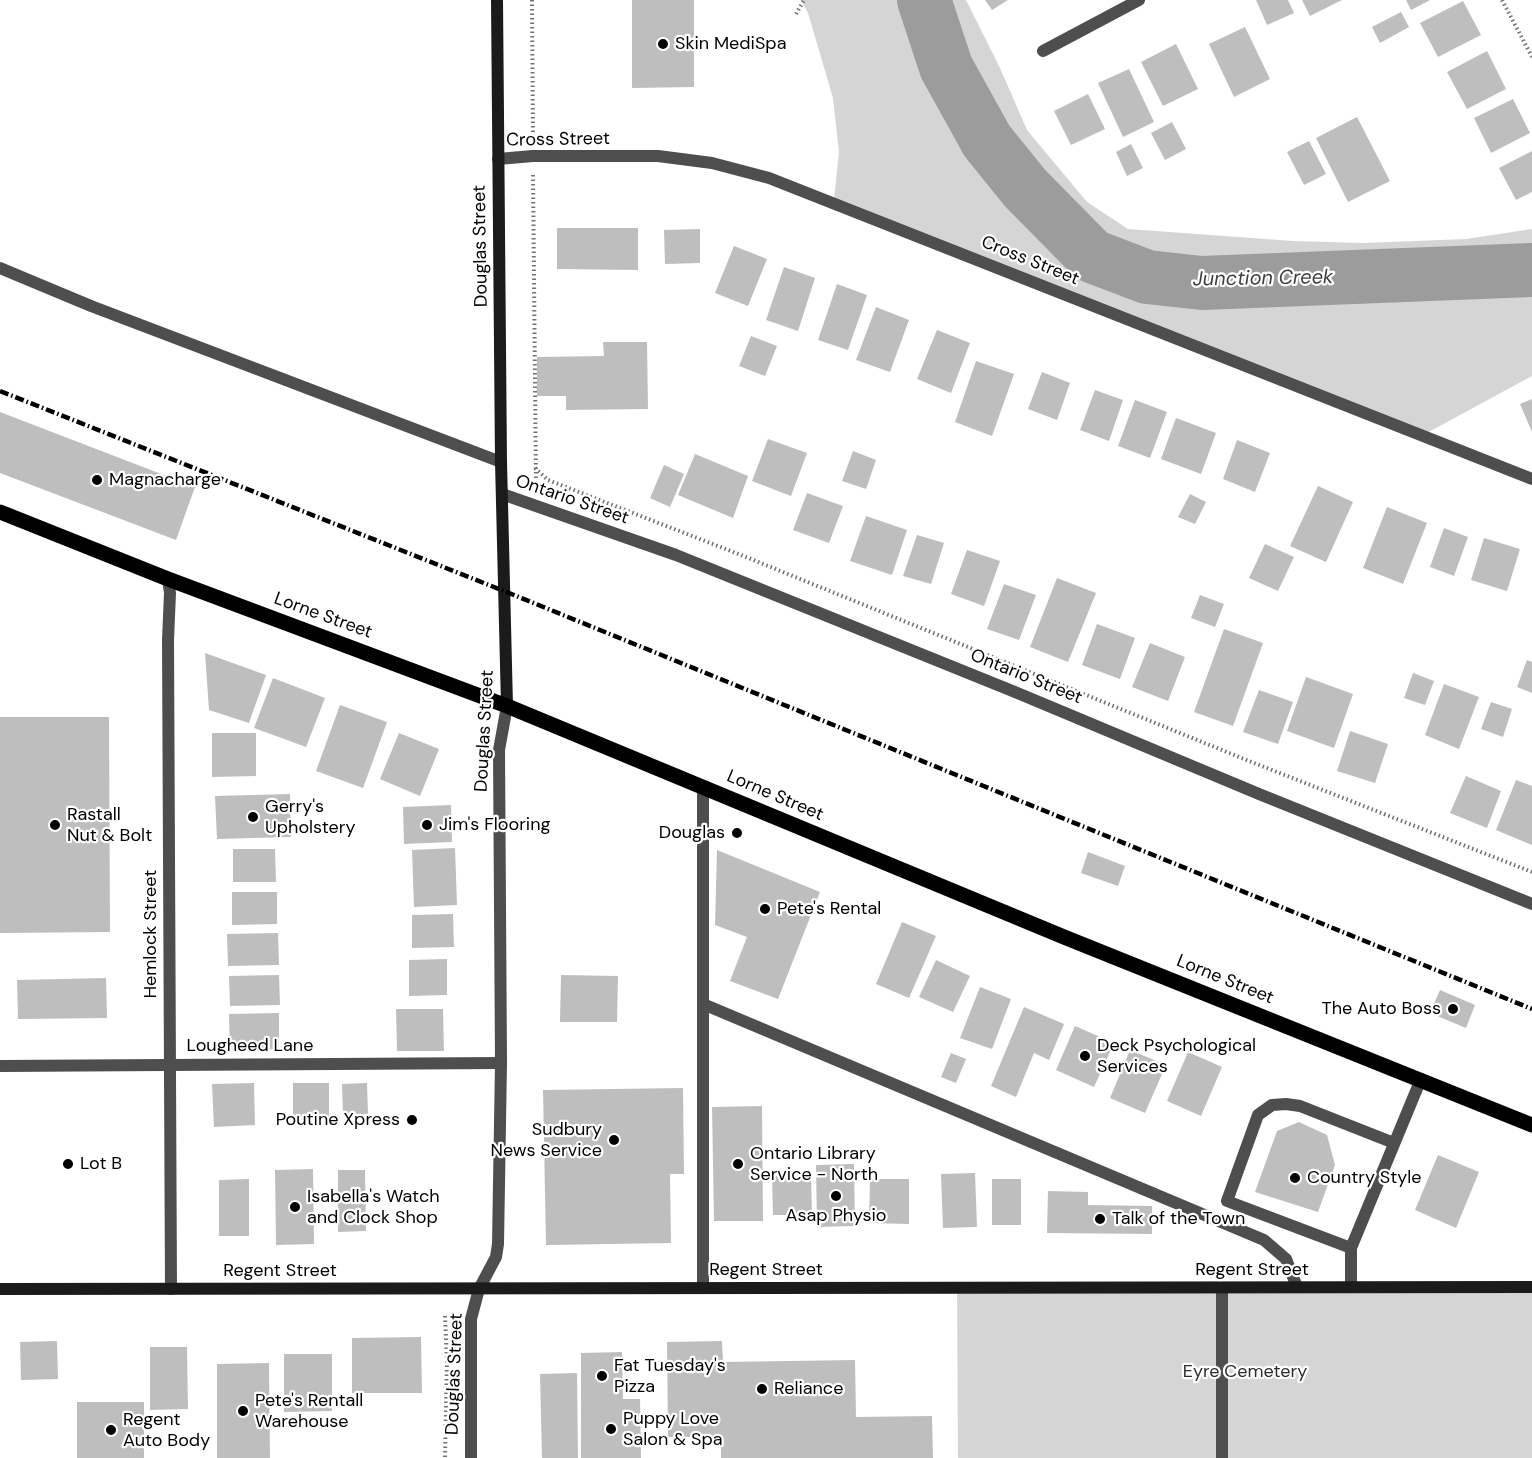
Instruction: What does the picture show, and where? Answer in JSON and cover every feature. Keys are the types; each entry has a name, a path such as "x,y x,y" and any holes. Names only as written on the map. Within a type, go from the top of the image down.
{"main road":[{"name":"Douglas Street","path":"497,0 501,462 507,706"},
{"name":"Lorne Street","path":"0,512 168,579 507,706 1064,937 1532,1125"},
{"name":"Regent Street","path":"0,1289 1532,1287"}],"street":[{"path":"1043,51 1139,0"},
{"name":"Cross Street","path":"498,159 533,156 658,156 712,163 769,178 1532,479"},
{"path":"0,268 91,306 501,462"},
{"name":"Ontario Street","path":"502,494 676,555 1005,687 1313,816 1532,904"},
{"name":"Hemlock Street","path":"168,579 170,593 168,640 171,1289"},
{"name":"Douglas Street","path":"471,1458 471,1319 479,1289 496,1257 498,1244 501,1063 499,750 507,706"},
{"path":"703,787 703,1288"},
{"path":"703,1004 1264,1239 1286,1259 1297,1287"},
{"name":"Lougheed Lane","path":"0,1066 501,1063"},
{"path":"1351,1287 1351,1248 1421,1079"},
{"path":"1351,1248 1227,1201 1258,1115 1272,1105 1300,1106 1394,1143"},
{"path":"1222,1288 1222,1458"}],"path":[{"path":"532,0 536,506"},
{"path":"796,14 804,0"},
{"path":"1502,0 1532,57"},
{"path":"535,468 548,480 1532,872"},
{"path":"445,1316 447,1361 445,1458"}],"green space":[{"path":"801,0 966,0 1000,68 1027,130 1087,202 1128,229 1293,241 1363,243 1466,239 1532,229 1532,376 1425,434 834,200 839,152 833,98 808,13"},
{"name":"Eyre Cemetery","path":"1532,1285 1532,1458 958,1458 957,1286"}],"building":[{"name":"Skin MediSpa","path":"632,0 694,0 694,87 632,88"},
{"path":"985,0 1008,0 992,10"},
{"path":"1256,0 1288,0 1294,13 1267,25"},
{"path":"1302,0 1342,0 1310,16"},
{"path":"1406,0 1430,0 1411,10"},
{"path":"1463,1 1481,35 1438,57 1420,23"},
{"path":"1401,12 1409,27 1380,43 1372,27"},
{"path":"1245,27 1270,79 1234,97 1209,44"},
{"path":"1176,44 1198,89 1163,106 1141,62"},
{"path":"1487,51 1506,89 1467,109 1447,72"},
{"path":"1129,69 1154,122 1123,137 1098,83"},
{"path":"1088,94 1105,129 1071,145 1054,111"},
{"path":"1513,99 1530,133 1491,153 1474,118"},
{"path":"1357,117 1390,181 1348,202 1316,138"},
{"path":"1172,122 1186,149 1165,160 1151,133"},
{"path":"1309,141 1326,174 1304,185 1287,152"},
{"path":"1131,144 1143,168 1127,176 1116,152"},
{"path":"1532,151 1532,192 1516,200 1499,168"},
{"path":"557,228 638,228 638,270 557,269"},
{"path":"700,229 700,263 665,264 664,230"},
{"path":"734,246 767,259 748,306 715,293"},
{"path":"784,267 815,278 798,331 766,320"},
{"path":"837,284 867,295 848,350 818,340"},
{"path":"876,307 909,320 890,372 856,360"},
{"path":"937,330 970,343 951,393 917,379"},
{"path":"751,336 777,346 765,376 739,366"},
{"path":"603,342 647,342 648,409 566,410 566,396 537,396 537,357 604,356"},
{"path":"976,361 1014,374 992,436 955,422"},
{"path":"1042,372 1070,383 1057,420 1028,409"},
{"path":"1095,390 1123,400 1109,441 1080,430"},
{"path":"1532,399 1532,432 1520,404"},
{"path":"1135,400 1167,412 1150,458 1118,446"},
{"name":"Magnacharge","path":"0,412 195,487 176,540 0,473"},
{"path":"1176,418 1216,433 1201,474 1161,459"},
{"path":"768,439 807,453 791,496 752,481"},
{"path":"1237,440 1270,453 1255,492 1223,479"},
{"path":"853,451 876,460 866,489 842,481"},
{"path":"695,454 748,476 733,518 678,495"},
{"path":"664,465 684,474 670,507 650,498"},
{"path":"1318,486 1353,502 1326,562 1290,546"},
{"path":"807,493 843,506 829,543 793,530"},
{"path":"1190,494 1206,502 1195,524 1178,517"},
{"path":"1387,507 1427,523 1403,584 1363,568"},
{"path":"866,516 907,530 892,575 850,561"},
{"path":"1444,528 1468,537 1454,576 1430,567"},
{"path":"917,535 944,543 931,584 903,576"},
{"path":"1484,538 1520,549 1507,591 1471,580"},
{"path":"1265,544 1294,557 1278,591 1249,578"},
{"path":"967,550 1000,561 984,606 951,594"},
{"path":"1057,578 1096,593 1068,662 1030,647"},
{"path":"1004,584 1036,595 1019,640 987,629"},
{"path":"1200,595 1224,604 1215,627 1191,618"},
{"path":"1097,624 1135,638 1120,679 1082,665"},
{"path":"1224,629 1263,643 1233,726 1194,712"},
{"path":"1150,643 1185,657 1168,701 1132,687"},
{"path":"205,653 266,675 249,723 209,710"},
{"path":"1527,660 1532,662 1532,693 1517,687"},
{"path":"1413,673 1434,681 1425,705 1404,698"},
{"path":"1306,677 1353,694 1334,748 1287,731"},
{"path":"273,678 325,698 306,747 254,728"},
{"path":"1444,684 1479,697 1459,749 1425,735"},
{"path":"1259,690 1293,702 1278,744 1243,732"},
{"path":"1491,702 1512,709 1503,737 1481,729"},
{"path":"340,705 387,722 363,788 316,771"},
{"name":"Rastall Nut & Bolt","path":"0,717 109,717 110,932 0,933"},
{"path":"1350,731 1388,744 1375,783 1337,771"},
{"path":"212,733 256,733 256,776 212,777"},
{"path":"399,733 439,749 420,796 380,779"},
{"path":"1466,776 1501,791 1487,828 1450,813"},
{"path":"1516,780 1532,786 1532,845 1496,830"},
{"name":"Gerry's Upholstery","path":"290,794 291,837 217,839 215,796"},
{"name":"Jim's Flooring","path":"451,805 452,842 404,844 403,807"},
{"path":"455,848 457,905 414,907 412,850"},
{"path":"233,849 275,849 276,882 233,882"},
{"name":"Pete's Rental","path":"717,850 820,892 778,999 730,981 747,937 715,925"},
{"path":"1088,852 1125,866 1118,886 1081,873"},
{"path":"232,892 277,892 277,924 232,925"},
{"path":"453,914 454,947 412,948 412,915"},
{"path":"902,922 936,936 909,998 876,984"},
{"path":"278,933 279,965 228,966 227,934"},
{"path":"447,959 447,995 409,996 409,960"},
{"path":"936,960 970,976 953,1012 919,997"},
{"path":"279,975 280,1005 230,1006 229,976"},
{"path":"561,975 618,976 617,1022 560,1022"},
{"path":"106,978 107,1018 18,1019 17,980"},
{"path":"980,987 1011,999 992,1049 960,1038"},
{"name":"The Auto Boss","path":"1440,990 1475,1005 1466,1028 1430,1013"},
{"path":"1024,1007 1064,1024 1049,1060 1034,1053 1016,1097 991,1086"},
{"path":"396,1009 443,1009 444,1051 397,1051"},
{"path":"279,1013 279,1049 230,1050 229,1014"},
{"name":"Deck Psychological Services","path":"1075,1026 1114,1043 1094,1087 1056,1070"},
{"path":"1130,1050 1166,1065 1145,1113 1110,1098"},
{"path":"1188,1052 1222,1067 1201,1116 1167,1101"},
{"path":"951,1053 966,1059 956,1083 941,1077"},
{"path":"254,1083 255,1125 214,1127 212,1084"},
{"path":"293,1083 329,1083 329,1116 293,1116"},
{"path":"367,1083 368,1114 343,1114 342,1084"},
{"name":"Sudbury News Service","path":"683,1088 684,1174 670,1174 671,1243 546,1245 543,1090"},
{"name":"Ontario Library Service - North","path":"762,1106 763,1221 714,1221 712,1107"},
{"name":"Country Style","path":"1299,1122 1327,1135 1335,1165 1318,1212 1255,1192 1277,1131"},
{"path":"1438,1155 1479,1172 1456,1228 1415,1210"},
{"name":"Asap Physio","path":"854,1164 855,1226 817,1227 816,1165"},
{"name":"Isabella's Watch and Clock Shop","path":"313,1169 314,1244 276,1245 275,1170"},
{"path":"338,1170 365,1170 366,1231 338,1232"},
{"path":"975,1173 977,1227 943,1228 941,1174"},
{"path":"772,1176 811,1176 812,1215 773,1215"},
{"path":"249,1179 249,1236 219,1236 219,1180"},
{"path":"870,1179 909,1179 909,1224 869,1223"},
{"path":"992,1179 1021,1179 1021,1225 992,1225"},
{"name":"Talk of the Town","path":"1048,1191 1088,1192 1088,1205 1152,1206 1152,1234 1047,1233"},
{"path":"421,1337 422,1393 352,1393 352,1338"},
{"path":"57,1341 58,1379 21,1380 20,1342"},
{"name":"Reliance","path":"722,1341 723,1362 855,1360 856,1417 932,1416 933,1458 721,1458 721,1437 668,1437 667,1342"},
{"path":"150,1347 187,1347 188,1409 150,1410"},
{"name":"Puppy Love Salon & Spa","path":"622,1352 623,1399 640,1399 641,1458 581,1458 581,1353"},
{"path":"284,1354 332,1354 332,1411 284,1412"},
{"name":"Pete's Rentall Warehouse","path":"269,1363 270,1458 217,1458 217,1364"},
{"path":"577,1373 578,1458 542,1458 540,1374"},
{"name":"Regent Auto Body","path":"77,1402 144,1402 144,1458 77,1458"}],"waterway":[{"name":"Junction Creek","path":"924,0 946,67 987,141 1025,188 1092,256 1147,277 1202,283 1532,270"}],"railway":[{"path":"0,391 504,591 1532,1009"}],"place":[{"name":"Skin MediSpa","path":"663,44"},
{"name":"Magnacharge","path":"97,480"},
{"name":"Gerry's Upholstery","path":"253,817"},
{"name":"Rastall Nut & Bolt","path":"55,825"},
{"name":"Jim's Flooring","path":"427,825"},
{"name":"Douglas","path":"737,833"},
{"name":"Pete's Rental","path":"765,909"},
{"name":"The Auto Boss","path":"1453,1009"},
{"name":"Deck Psychological Services","path":"1085,1056"},
{"name":"Poutine Xpress","path":"412,1120"},
{"name":"Sudbury News Service","path":"614,1140"},
{"name":"Lot B","path":"68,1164"},
{"name":"Ontario Library Service - North","path":"738,1164"},
{"name":"Country Style","path":"1295,1178"},
{"name":"Asap Physio","path":"836,1196"},
{"name":"Isabella's Watch and Clock Shop","path":"295,1207"},
{"name":"Talk of the Town","path":"1100,1219"},
{"name":"Fat Tuesday's Pizza","path":"602,1376"},
{"name":"Reliance","path":"762,1389"},
{"name":"Pete's Rentall Warehouse","path":"243,1411"},
{"name":"Puppy Love Salon & Spa","path":"611,1429"},
{"name":"Regent Auto Body","path":"111,1430"}]}
